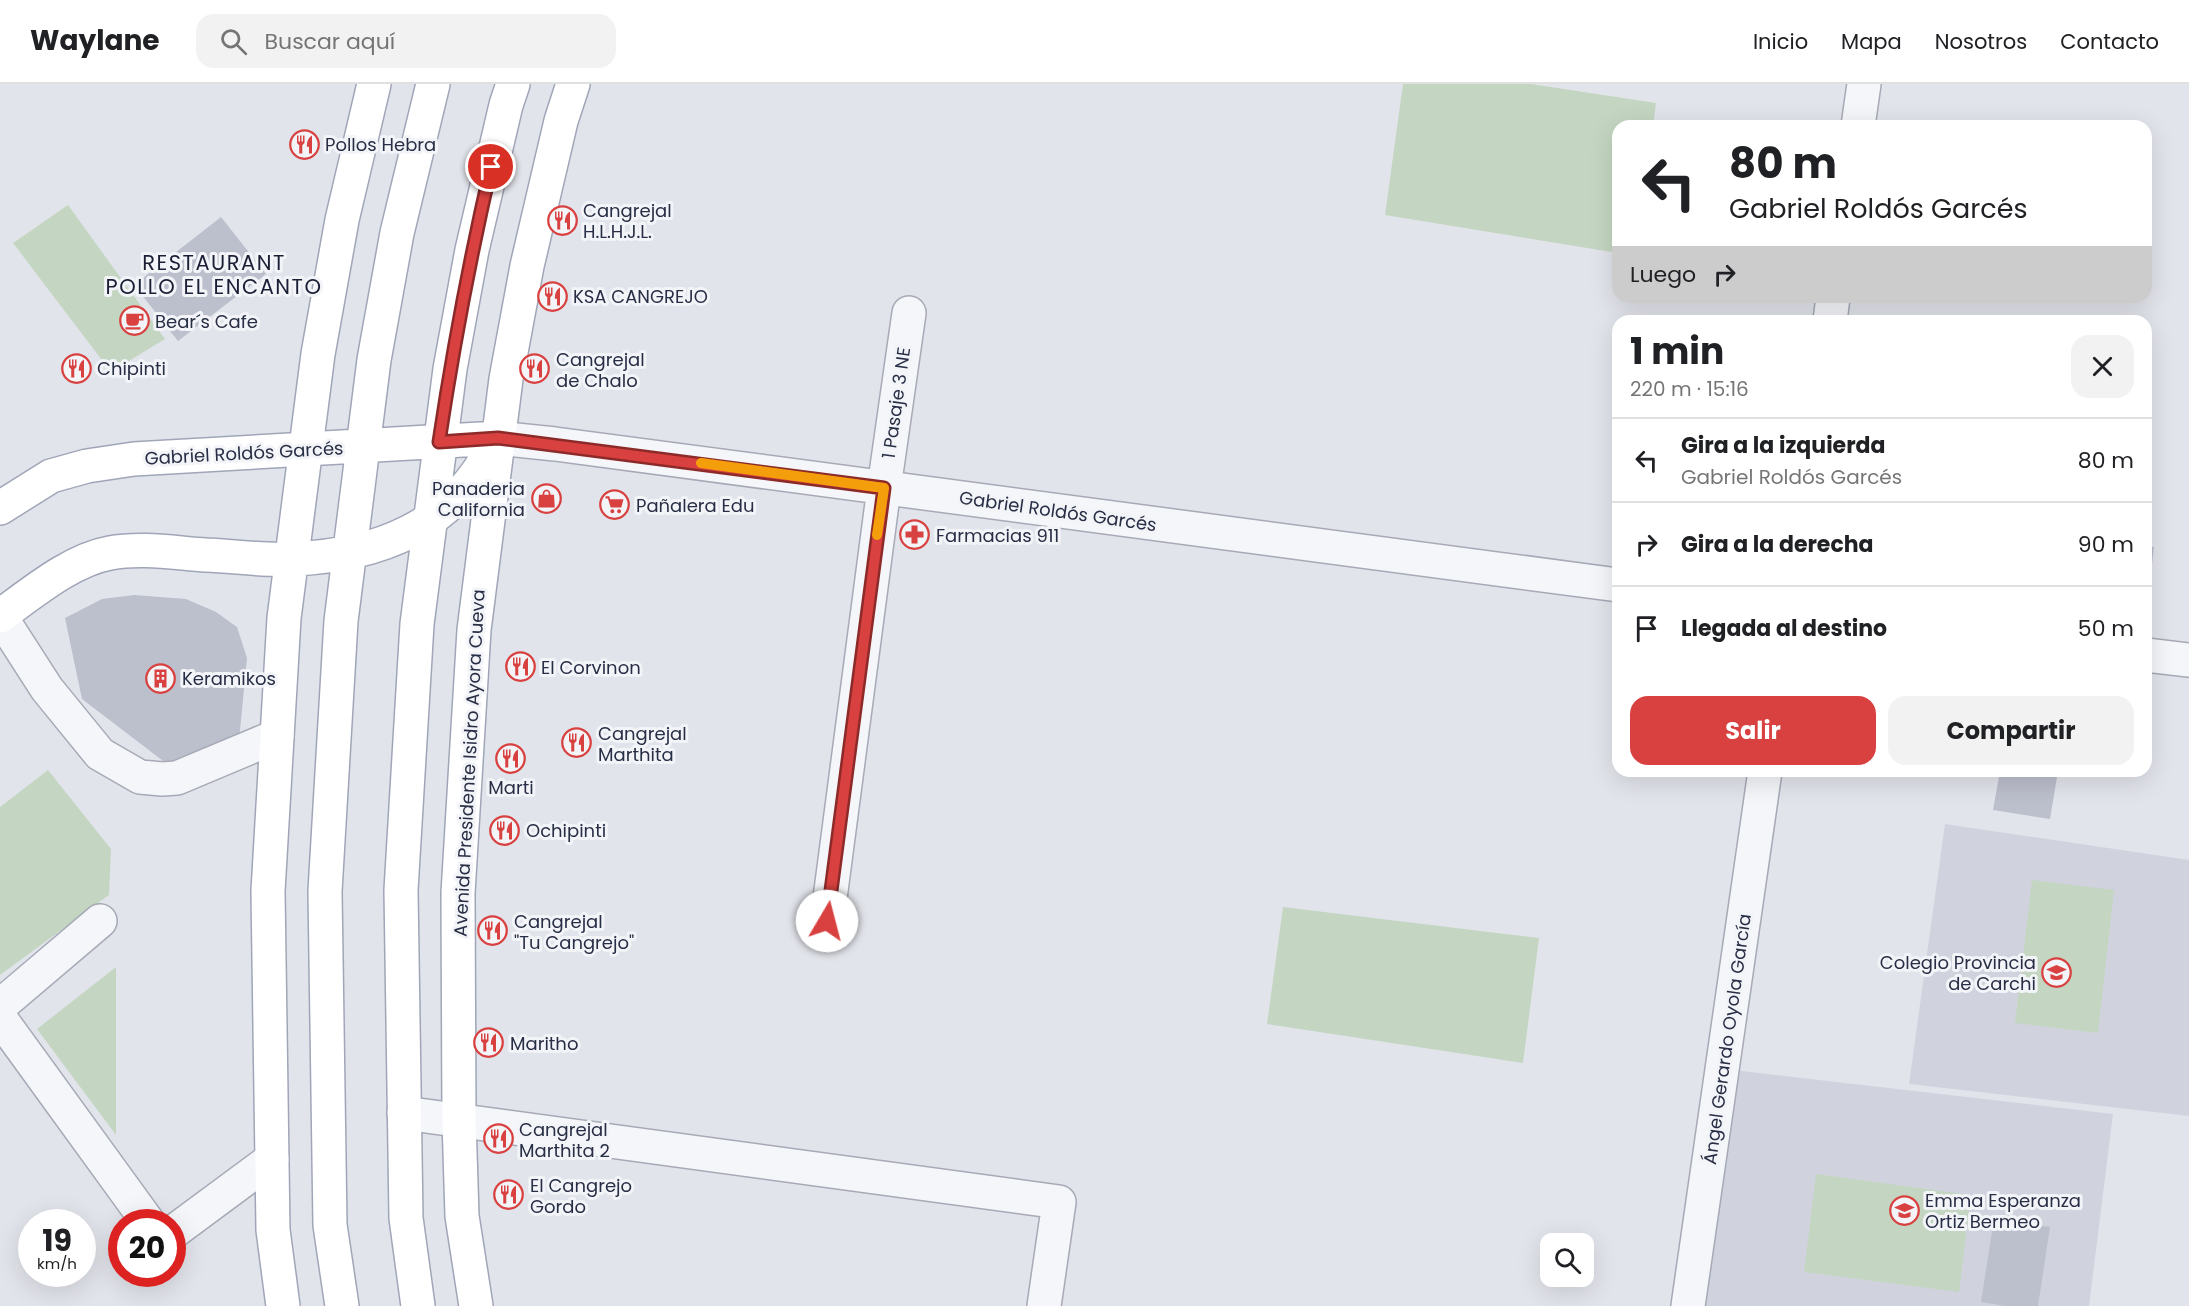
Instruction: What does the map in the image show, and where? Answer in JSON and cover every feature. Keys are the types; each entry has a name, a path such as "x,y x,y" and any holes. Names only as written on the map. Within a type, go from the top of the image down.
{"main road":[{"path":"284,1306 273,1230 268,891 284,618 318,354 342,220 374,84"},
{"path":"342,1306 330,1225 325,891 341,621 374,360 398,233 433,84"},
{"path":"418,1306 406,1218 401,890 417,624 450,369 472,250 513,84"},
{"name":"Avenida Presidente Isidro Ayora Cueva","path":"476,1306 462,1216 459,1120 458,893 474,630 506,379 527,266 561,121 573,84"},
{"path":"0,616 69,568 110,553 151,551 291,559 349,554 391,540 430,521 457,499 482,469 498,438"},
{"name":"Gabriel Roldós Garcés","path":"0,508 51,476 87,466 134,459 498,438"}],"street":[{"path":"1859,120 1864,84"},
{"name":"1 Pasaje 3 NE","path":"827,921 909,313"},
{"name":"Gabriel Roldós Garcés","path":"498,438 1612,584"},
{"path":"0,616 47,690 100,754 140,777 162,780 177,778 277,736"},
{"path":"2152,656 2189,660"},
{"name":"Ángel Gerardo Oyola García","path":"1688,1306 1764,777"},
{"path":"0,1006 100,921"},
{"path":"0,1018 139,1209"},
{"path":"404,1113 1059,1202 1044,1306"},
{"path":"186,1223 272,1159"}],"shaded area":[{"name":"Colegio Provincia de Carchi","path":"1945,824 2189,860 2189,1116 1909,1084"},
{"name":"Emma Esperanza Ortiz Bermeo","path":"1725,1069 2113,1114 2089,1306 1695,1306"}],"green space":[{"path":"1403,84 1531,84 1656,103 1654,120 1612,120 1612,252 1385,215"},
{"path":"68,205 165,339 111,372 13,243"},
{"path":"48,770 111,849 109,895 0,975 0,807"},
{"path":"2032,880 2114,890 2098,1033 2015,1023"},
{"path":"1283,907 1539,938 1523,1063 1267,1024"},
{"path":"116,967 116,1135 37,1029"},
{"path":"1816,1174 1971,1195 1959,1292 1804,1272"}],"building":[{"path":"221,217 266,274 178,341 134,285"},
{"name":"Keramikos","path":"134,595 186,599 216,612 237,627 247,658 239,741 171,767 82,699 65,618 102,599"},
{"path":"1999,777 2057,777 2050,819 1993,810"},
{"path":"1994,1219 2050,1227 2038,1306 2005,1306 1981,1302"}],"slow traffic":[{"path":"701,463 884,488 877,535"}],"place":[{"name":"Pollos Hebra","path":"304,144"},
{"name":"Cangrejal H.L.H.J.L.","path":"562,220"},
{"name":"KSA CANGREJO","path":"552,296"},
{"name":"Bear´s Cafe","path":"134,321"},
{"name":"Chipinti","path":"76,368"},
{"name":"Cangrejal de Chalo","path":"535,369"},
{"name":"Panaderia California","path":"546,498"},
{"name":"Pañalera Edu","path":"615,505"},
{"name":"Farmacias 911","path":"915,535"},
{"name":"El Corvinon","path":"520,667"},
{"name":"Keramikos","path":"161,678"},
{"name":"Cangrejal Marthita","path":"577,743"},
{"name":"Marti","path":"511,758"},
{"name":"Ochipinti","path":"505,830"},
{"name":"Cangrejal \"Tu Cangrejo\"","path":"493,931"},
{"name":"Colegio Provincia de Carchi","path":"2057,972"},
{"name":"Maritho","path":"489,1043"},
{"name":"Cangrejal Marthita 2","path":"498,1139"},
{"name":"El Cangrejo Gordo","path":"509,1195"},
{"name":"Emma Esperanza Ortiz Bermeo","path":"1904,1210"}],"district":[{"name":"RESTAURANT POLLO EL ENCANTO","path":"214,274"}],"route":[{"path":"491,167 472,250 439,442 498,438 884,488 827,921"}]}
